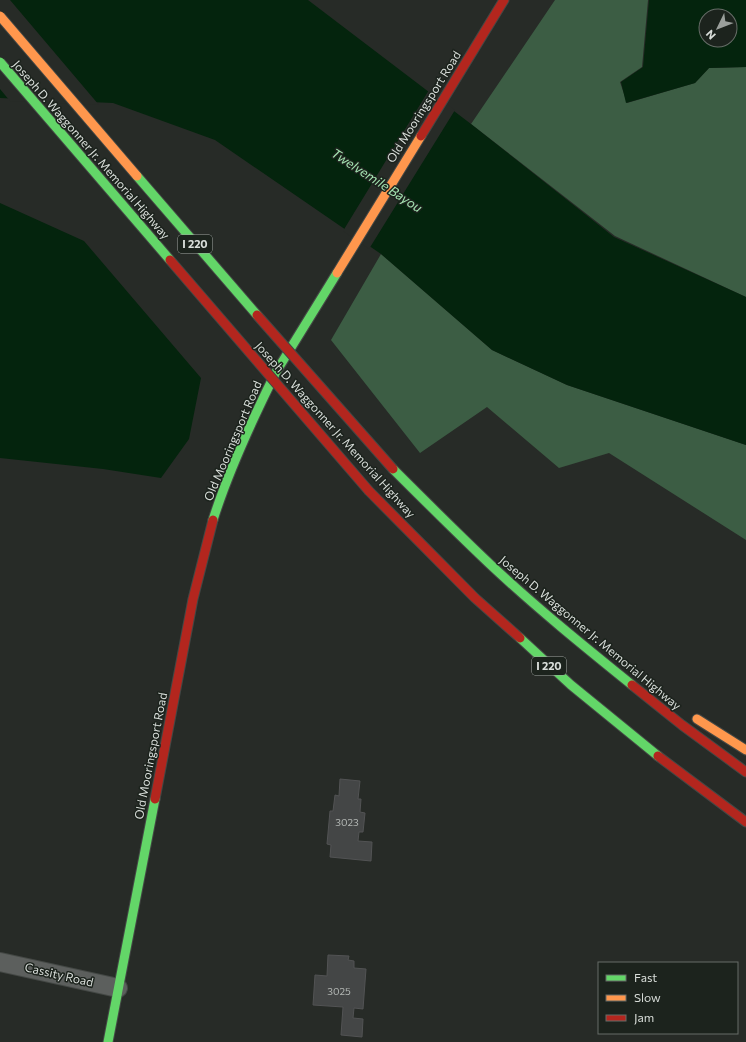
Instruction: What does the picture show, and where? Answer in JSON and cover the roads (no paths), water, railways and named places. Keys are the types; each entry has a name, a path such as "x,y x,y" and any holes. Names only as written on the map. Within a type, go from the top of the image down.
{"main road":[{"name":"Old Mooringsport Road","path":"108,1042 193,599 216,511 228,478 258,407 280,366 503,2"},
{"name":"Joseph D. Waggonner Jr. Memorial Highway","path":"0,16 324,393 393,469 477,552 560,626 631,686 746,772"},
{"name":"Joseph D. Waggonner Jr. Memorial Highway","path":"0,62 369,491 475,598 571,685 670,766 746,822"},
{"path":"560,626 644,683"},
{"path":"689,713 746,750"}],"street":[{"name":"Cassity Road","path":"0,962 118,988"}],"water":[{"name":"Twelvemile Bayou","path":"0,0 308,0 471,124 614,237 746,297 746,445 567,385 492,350 381,254 215,140 113,103 0,98"},
{"path":"649,0 746,0 746,67 709,68 695,83 626,103 621,82 643,67"},
{"path":"0,203 84,241 201,378 189,439 161,478 103,469 0,458"}]}
